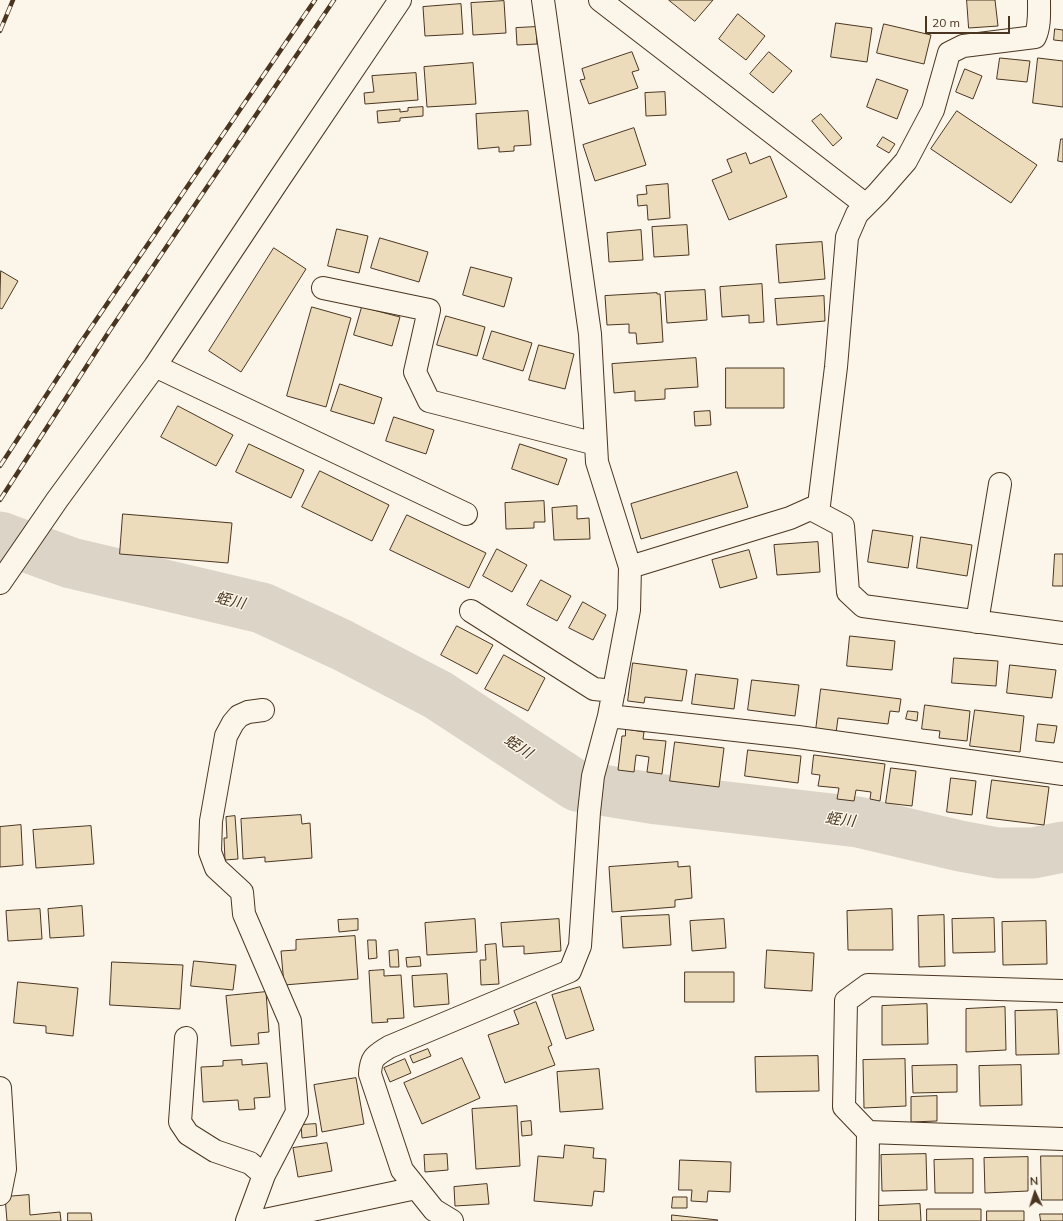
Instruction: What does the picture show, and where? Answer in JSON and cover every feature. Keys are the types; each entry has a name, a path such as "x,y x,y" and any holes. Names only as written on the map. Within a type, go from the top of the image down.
{"street":[{"path":"0,583 57,500 155,366 282,174 400,0"},
{"path":"452,1221 434,1210 402,1170 370,1074 370,1064 376,1055 389,1047 570,971 580,946 589,812 593,776 609,716 629,610 630,567 597,462 590,334 543,0"},
{"path":"600,0 866,205"},
{"path":"630,567 790,518 819,505 836,367 847,237 857,214 906,161 933,110 949,53 963,46 1035,37 1038,31 1039,23 1039,0"},
{"path":"323,288 429,310 415,372 429,401 596,444"},
{"path":"155,366 466,514"},
{"path":"977,622 1000,484"},
{"path":"811,509 843,526 848,592 863,606 1063,633"},
{"path":"471,611 594,689 614,691"},
{"path":"246,1221 264,1174 297,1112 290,1021 244,914 242,892 216,868 210,852 211,821 226,736 233,723 239,716 248,712 263,710"},
{"path":"609,716 798,737 1063,774"},
{"path":"1063,991 868,985 846,1002 844,1108 868,1132 1063,1139"},
{"path":"186,1038 180,1122 188,1134 215,1152 250,1163 264,1174"},
{"path":"0,1088 5,1169 0,1194"},
{"path":"867,1221 868,1132"},
{"path":"260,1221 416,1188"}],"building":[{"path":"669,0 713,0 695,21"},
{"path":"967,0 995,0 998,26 969,28"},
{"path":"504,1 506,33 473,35 471,3"},
{"path":"461,4 463,34 425,36 423,7"},
{"path":"738,14 765,36 746,60 719,39"},
{"path":"836,23 872,28 867,62 831,57"},
{"path":"884,24 931,35 924,64 877,53"},
{"path":"536,27 537,44 517,45 516,28"},
{"path":"1055,29 1063,30 1063,41 1054,40"},
{"path":"632,52 639,70 632,72 638,88 589,104 580,80 585,79 582,69"},
{"path":"769,52 792,71 773,93 750,74"},
{"path":"1000,58 1030,61 1027,82 997,79"},
{"path":"1038,58 1063,61 1063,107 1033,103"},
{"path":"473,63 476,104 427,107 424,67"},
{"path":"965,69 982,76 973,99 956,92"},
{"path":"416,73 418,100 365,104 364,93 374,92 372,76"},
{"path":"877,79 908,90 897,119 867,107"},
{"path":"665,92 666,115 646,116 645,93"},
{"path":"423,107 423,116 400,118 400,121 378,123 377,111 400,109 400,112 408,111 408,108"},
{"path":"528,111 531,145 514,146 514,151 499,152 499,147 478,149 476,114"},
{"path":"957,111 1037,165 1011,203 931,149"},
{"path":"821,114 842,138 833,146 812,121"},
{"path":"634,128 646,165 595,181 583,145"},
{"path":"883,137 895,144 889,153 877,146"},
{"path":"1061,139 1063,139 1063,162 1058,161"},
{"path":"746,153 750,164 770,156 787,197 729,220 712,180 732,172 727,160"},
{"path":"668,184 670,218 648,220 647,205 638,206 637,195 647,194 646,186"},
{"path":"687,225 689,255 654,257 652,227"},
{"path":"337,229 368,236 359,273 328,266"},
{"path":"641,230 643,260 609,262 607,233"},
{"path":"380,238 428,252 419,282 371,268"},
{"path":"822,242 825,279 779,283 776,245"},
{"path":"274,248 306,269 241,372 209,351"},
{"path":"471,267 512,278 504,307 463,295"},
{"path":"1,271 18,281 2,309 0,308"},
{"path":"762,284 764,322 749,323 749,315 722,317 720,287"},
{"path":"705,290 707,320 667,323 665,292"},
{"path":"660,294 663,342 637,344 636,333 629,333 629,324 607,325 605,296"},
{"path":"824,296 825,321 777,325 775,299"},
{"path":"312,307 351,318 326,407 287,396"},
{"path":"362,307 400,317 392,346 354,335"},
{"path":"446,316 485,327 477,356 437,345"},
{"path":"492,331 532,343 523,371 483,359"},
{"path":"539,345 574,354 565,389 529,380"},
{"path":"696,358 698,387 665,389 665,399 635,401 635,391 614,393 612,364"},
{"path":"726,368 784,368 784,408 726,408"},
{"path":"340,384 382,398 374,424 331,411"},
{"path":"178,406 233,435 216,466 161,437"},
{"path":"710,411 711,425 695,426 694,412"},
{"path":"394,417 434,430 426,454 386,441"},
{"path":"249,444 304,470 291,498 236,472"},
{"path":"520,444 567,459 558,485 512,469"},
{"path":"320,471 389,505 372,541 302,507"},
{"path":"737,472 748,507 641,539 631,504"},
{"path":"544,501 545,522 534,522 534,528 506,529 505,503"},
{"path":"577,506 577,519 589,518 590,539 554,540 552,508"},
{"path":"123,514 232,523 228,563 120,554"},
{"path":"407,515 486,553 469,588 390,550"},
{"path":"873,530 913,536 908,568 868,562"},
{"path":"921,537 972,545 967,576 917,568"},
{"path":"818,542 820,572 777,575 774,545"},
{"path":"497,549 527,565 512,592 483,576"},
{"path":"749,550 757,578 720,588 712,560"},
{"path":"1055,554 1063,554 1063,586 1053,586"},
{"path":"541,580 571,596 557,621 527,605"},
{"path":"583,602 606,615 593,640 569,628"},
{"path":"457,626 493,645 477,674 441,655"},
{"path":"850,636 895,641 892,670 847,666"},
{"path":"504,655 545,678 528,711 485,689"},
{"path":"954,658 998,661 996,686 952,683"},
{"path":"633,663 687,670 682,701 645,697 644,703 628,701"},
{"path":"1010,665 1056,670 1052,698 1007,693"},
{"path":"696,674 738,679 734,709 692,704"},
{"path":"752,680 799,685 795,716 748,710"},
{"path":"821,689 901,699 899,712 890,711 888,724 838,718 836,733 816,730"},
{"path":"925,705 970,711 967,741 939,738 940,731 922,729"},
{"path":"975,710 1024,716 1020,752 970,746"},
{"path":"908,711 918,712 917,721 906,719"},
{"path":"1038,724 1057,726 1054,743 1036,741"},
{"path":"626,729 644,732 643,739 666,741 662,774 647,772 649,757 636,755 634,772 618,770 622,736 625,736"},
{"path":"675,742 724,748 719,787 670,781"},
{"path":"748,750 801,756 798,783 745,776"},
{"path":"814,755 885,764 880,801 870,799 871,792 856,790 854,801 837,799 839,788 818,786 820,775 812,774"},
{"path":"891,768 916,771 912,806 886,803"},
{"path":"951,778 976,781 972,815 947,812"},
{"path":"992,780 1049,787 1044,825 987,818"},
{"path":"301,815 302,824 310,823 312,858 265,862 265,857 243,859 241,819"},
{"path":"235,816 238,859 225,860 224,838 227,838 226,817"},
{"path":"21,825 23,865 0,867 0,827"},
{"path":"91,826 94,864 36,868 33,830"},
{"path":"678,862 678,867 690,866 692,898 675,900 675,907 612,912 609,867"},
{"path":"82,906 84,936 50,938 48,909"},
{"path":"40,909 42,939 8,941 6,911"},
{"path":"892,909 893,950 848,950 847,911"},
{"path":"669,915 671,945 623,948 621,917"},
{"path":"944,915 945,966 919,967 918,916"},
{"path":"994,918 995,952 953,953 952,919"},
{"path":"358,919 358,930 339,932 338,920"},
{"path":"475,919 477,952 427,955 425,923"},
{"path":"559,919 561,951 524,954 524,946 503,947 501,923"},
{"path":"724,919 726,948 692,951 690,921"},
{"path":"1046,921 1047,964 1003,965 1002,922"},
{"path":"355,936 358,979 284,985 281,951 296,950 296,940"},
{"path":"368,940 376,940 377,958 369,959"},
{"path":"496,944 499,984 481,985 480,960 486,960 485,945"},
{"path":"398,950 399,967 390,967 389,951"},
{"path":"767,950 814,953 812,991 765,988"},
{"path":"420,957 421,966 407,967 406,958"},
{"path":"194,961 236,965 233,990 191,986"},
{"path":"112,962 183,965 180,1009 110,1005"},
{"path":"384,970 384,976 401,975 404,1018 387,1019 388,1022 372,1023 369,971"},
{"path":"685,972 734,972 734,1002 685,1002"},
{"path":"447,974 449,1004 414,1007 412,976"},
{"path":"18,982 78,988 73,1036 46,1033 46,1026 14,1023"},
{"path":"580,987 594,1030 566,1039 552,995"},
{"path":"266,992 269,1032 258,1033 259,1044 231,1046 226,996"},
{"path":"536,1002 552,1045 548,1047 555,1065 505,1083 488,1035 519,1024 514,1011"},
{"path":"927,1004 928,1044 882,1045 882,1006"},
{"path":"1005,1007 1006,1050 966,1052 966,1009"},
{"path":"1057,1010 1059,1054 1016,1055 1015,1011"},
{"path":"428,1049 431,1056 413,1063 410,1056"},
{"path":"818,1056 819,1091 756,1092 755,1057"},
{"path":"462,1058 480,1098 422,1124 404,1083"},
{"path":"405,1059 411,1073 390,1082 384,1068"},
{"path":"905,1059 906,1106 864,1108 863,1060"},
{"path":"242,1060 242,1065 267,1063 270,1097 254,1098 255,1109 239,1110 238,1100 203,1102 201,1067 223,1066 223,1061"},
{"path":"957,1065 957,1092 913,1093 912,1066"},
{"path":"1021,1065 1022,1105 980,1106 979,1066"},
{"path":"599,1069 603,1109 560,1112 557,1072"},
{"path":"356,1078 364,1124 322,1132 314,1085"},
{"path":"937,1096 937,1121 911,1122 911,1097"},
{"path":"517,1106 520,1166 476,1169 472,1109"},
{"path":"531,1121 532,1135 522,1136 521,1122"},
{"path":"316,1124 317,1136 302,1138 301,1125"},
{"path":"327,1143 332,1171 298,1177 293,1148"},
{"path":"565,1145 594,1148 593,1158 606,1159 604,1192 594,1191 592,1206 534,1201 538,1156 563,1158"},
{"path":"447,1154 448,1170 425,1172 424,1155"},
{"path":"926,1154 927,1190 882,1191 881,1155"},
{"path":"1041,1156 1063,1156 1063,1200 1042,1200"},
{"path":"1028,1157 1028,1191 985,1193 984,1158"},
{"path":"973,1159 973,1193 935,1193 934,1160"},
{"path":"680,1160 731,1162 730,1192 708,1191 707,1202 691,1201 692,1190 679,1190"},
{"path":"487,1184 489,1204 455,1206 454,1187"},
{"path":"29,1195 30,1215 60,1212 61,1221 7,1221 5,1197"},
{"path":"673,1197 687,1197 687,1208 672,1208"},
{"path":"920,1204 921,1221 878,1221 877,1206"},
{"path":"927,1209 981,1209 981,1221 927,1221"},
{"path":"987,1211 1024,1211 1024,1221 987,1221"},
{"path":"68,1213 91,1213 92,1221 68,1221"},
{"path":"1040,1214 1063,1214 1063,1221 1041,1221"},
{"path":"672,1215 718,1220 672,1221"}],"waterway":[{"name":"蛭川","path":"0,537 71,563 262,608 342,645 438,695 577,786 657,799 858,822 960,846 998,853 1033,853 1063,847"}],"railway":[{"path":"0,31 13,0"},
{"path":"0,466 81,342 315,0"},
{"path":"0,500 110,330 334,0"}]}
